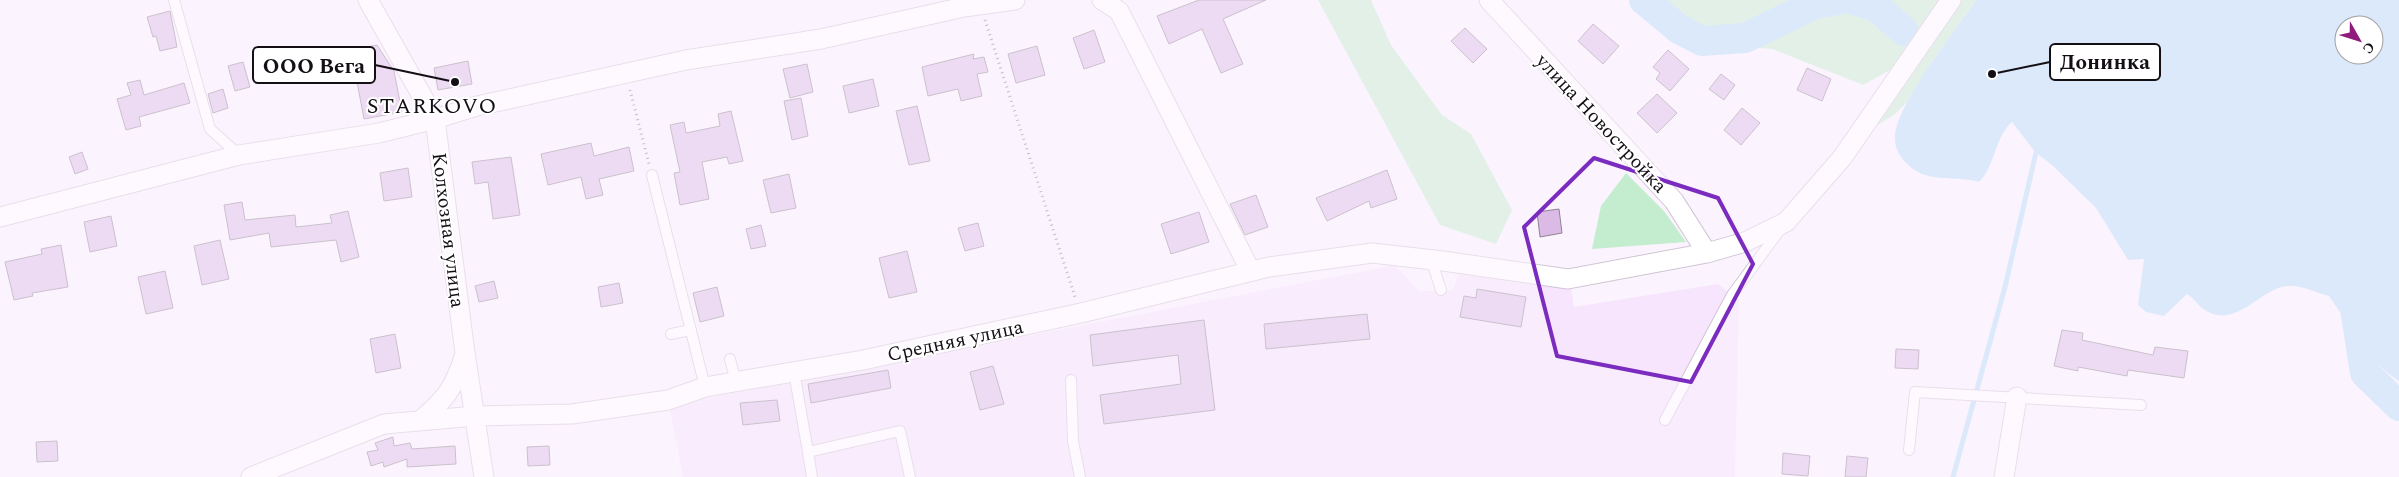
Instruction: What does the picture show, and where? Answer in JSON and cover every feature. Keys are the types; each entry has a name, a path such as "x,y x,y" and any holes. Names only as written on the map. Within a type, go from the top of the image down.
{"street":[{"name":"Колхозная улица","path":"368,0 435,120 465,353 484,477"},
{"path":"0,217 239,155 379,133 435,120 477,106 626,75 686,60 821,39 968,4 1015,0"},
{"path":"1102,0 1119,11 1250,270"},
{"name":"улица Новостройка","path":"1489,0 1674,201 1707,253"},
{"path":"1786,222 1842,158 1951,0"},
{"name":"Средняя улица","path":"251,477 384,424 476,416 572,414 668,400 705,387 863,360 1081,313 1250,270 1372,253 1568,279 1707,253 1745,242 1786,222"},
{"path":"420,421 444,400 457,379 465,353"},
{"path":"2004,477 2017,397"}],"lane":[{"path":"174,0 210,129 239,155"},
{"path":"652,175 705,387"},
{"path":"1665,420 1732,295 1786,222"},
{"path":"1431,260 1441,290"},
{"path":"670,334 691,330"},
{"path":"730,359 736,382"},
{"path":"794,372 812,477"},
{"path":"1071,380 1073,441 1080,477"},
{"path":"1909,450 1915,392 2141,405"},
{"path":"808,452 900,431 910,477"}],"path":[{"path":"968,4 1081,313"},
{"path":"626,75 652,175"}],"highlighted area":[{"path":"1594,158 1718,198 1753,264 1691,382 1557,356 1524,227"}],"shaded area":[{"path":"1395,265 1419,291 1453,290 1458,274 1571,286 1574,307 1718,284 1739,300 1735,477 683,477 669,405"}],"green space":[{"path":"1318,0 1371,0 1391,45 1442,115 1471,134 1512,210 1496,244 1440,225"},
{"path":"1632,0 1940,0 1899,65 1863,85 1772,49 1670,41"},
{"path":"1962,0 1976,0 1936,56 1908,101 1895,114 1873,128"},
{"path":"1626,173 1664,211 1686,242 1592,249 1601,206"}],"water":[{"path":"1976,0 2399,0 2399,381 2368,353 2329,296 2305,288 2296,286 2281,287 2239,311 2228,315 2217,315 2205,310 2187,294 2164,316 2146,312 2138,305 2144,259 2128,260 2096,208 2052,165 2036,153 2012,122 2006,128 1989,168 1979,182 1931,177 1916,171 1901,157 1896,148 1895,137 1905,106 1928,67"}],"building":[{"path":"1199,0 1266,0 1223,19 1243,64 1221,73 1202,29 1169,44 1157,16"},
{"path":"170,11 177,47 160,51 156,36 153,37 147,17"},
{"path":"1593,24 1619,46 1603,64 1578,41"},
{"path":"1465,28 1487,49 1473,63 1451,41"},
{"path":"1094,30 1105,62 1084,69 1073,38"},
{"path":"377,45 394,71 402,112 364,119 351,50"},
{"path":"1037,46 1045,75 1016,83 1008,54"},
{"path":"1668,50 1689,69 1670,91 1656,79 1660,73 1653,67"},
{"path":"974,54 973,59 984,57 988,72 977,74 982,96 961,101 958,89 928,96 922,67"},
{"path":"468,61 472,84 438,90 434,68"},
{"path":"243,62 250,87 235,91 228,66"},
{"path":"807,64 813,92 790,98 783,69"},
{"path":"1807,68 1831,79 1822,101 1797,90"},
{"path":"1721,74 1735,85 1724,100 1709,89"},
{"path":"873,79 879,106 849,113 843,86"},
{"path":"140,80 144,95 184,83 190,103 139,117 141,126 126,130 117,99 131,95 127,83"},
{"path":"223,89 228,108 213,113 208,94"},
{"path":"1657,94 1677,113 1657,133 1637,113"},
{"path":"801,98 808,136 792,140 784,101"},
{"path":"917,106 930,161 909,165 896,111"},
{"path":"1742,108 1760,123 1741,145 1724,130"},
{"path":"731,111 743,161 729,164 727,157 702,162 709,199 680,205 674,173 680,172 670,125 684,122 686,133 720,126 718,114"},
{"path":"591,143 594,156 629,147 634,171 599,179 603,195 586,199 581,177 548,185 541,154"},
{"path":"82,152 88,169 75,174 69,157"},
{"path":"511,157 520,215 493,219 488,182 475,184 472,162"},
{"path":"408,168 412,197 384,201 380,173"},
{"path":"1387,170 1397,199 1371,208 1369,201 1327,221 1316,198"},
{"path":"789,174 796,208 771,213 763,180"},
{"path":"1256,195 1268,227 1245,235 1230,204"},
{"path":"242,202 245,220 295,215 296,227 332,223 330,215 348,211 359,257 341,262 336,240 271,247 269,233 230,240 224,205"},
{"path":"1559,209 1562,233 1540,237 1537,212"},
{"path":"1199,212 1209,242 1171,254 1161,224"},
{"path":"111,216 117,246 90,252 84,222"},
{"path":"978,223 984,246 965,251 958,228"},
{"path":"761,225 766,246 751,249 746,229"},
{"path":"220,240 229,279 202,285 194,246"},
{"path":"61,245 68,287 32,293 33,296 14,300 5,262 42,254 41,249"},
{"path":"907,251 917,292 889,298 879,258"},
{"path":"165,271 173,308 146,314 138,277"},
{"path":"494,281 498,298 479,302 475,286"},
{"path":"619,283 623,303 601,307 598,287"},
{"path":"717,287 724,316 700,322 693,293"},
{"path":"1477,289 1526,297 1521,327 1460,317 1464,296 1476,298"},
{"path":"1367,314 1370,339 1266,349 1264,324"},
{"path":"1204,320 1215,410 1104,424 1100,395 1181,384 1178,355 1093,366 1090,335"},
{"path":"2062,330 2083,333 2082,340 2153,355 2155,347 2188,351 2184,378 2128,370 2127,376 2078,367 2078,371 2054,366"},
{"path":"395,334 401,368 376,373 370,339"},
{"path":"1896,349 1919,350 1918,369 1895,368"},
{"path":"993,366 1004,404 980,410 970,372"},
{"path":"888,370 891,388 811,403 808,384"},
{"path":"777,400 780,421 743,425 740,403"},
{"path":"393,437 394,446 410,443 412,449 455,446 456,464 407,467 407,459 384,467 383,462 371,466 367,452 378,450 375,443"},
{"path":"57,441 58,461 37,462 36,442"},
{"path":"549,446 550,465 528,466 527,447"},
{"path":"1783,453 1810,456 1808,476 1782,474"},
{"path":"1847,456 1868,458 1866,477 1845,477"}],"waterway":[{"path":"1644,0 1679,29 1702,41 1745,38 1815,4 1838,0"},
{"path":"1853,0 1875,6 1904,31"},
{"path":"1953,477 2005,287 2037,148"},
{"path":"2354,302 2365,373 2399,406"}],"place":[{"name":"Донинка","path":"1992,74"},
{"name":"ООО Вега","path":"455,82"}],"district":[{"name":"STARKOVO","path":"432,105"}]}
